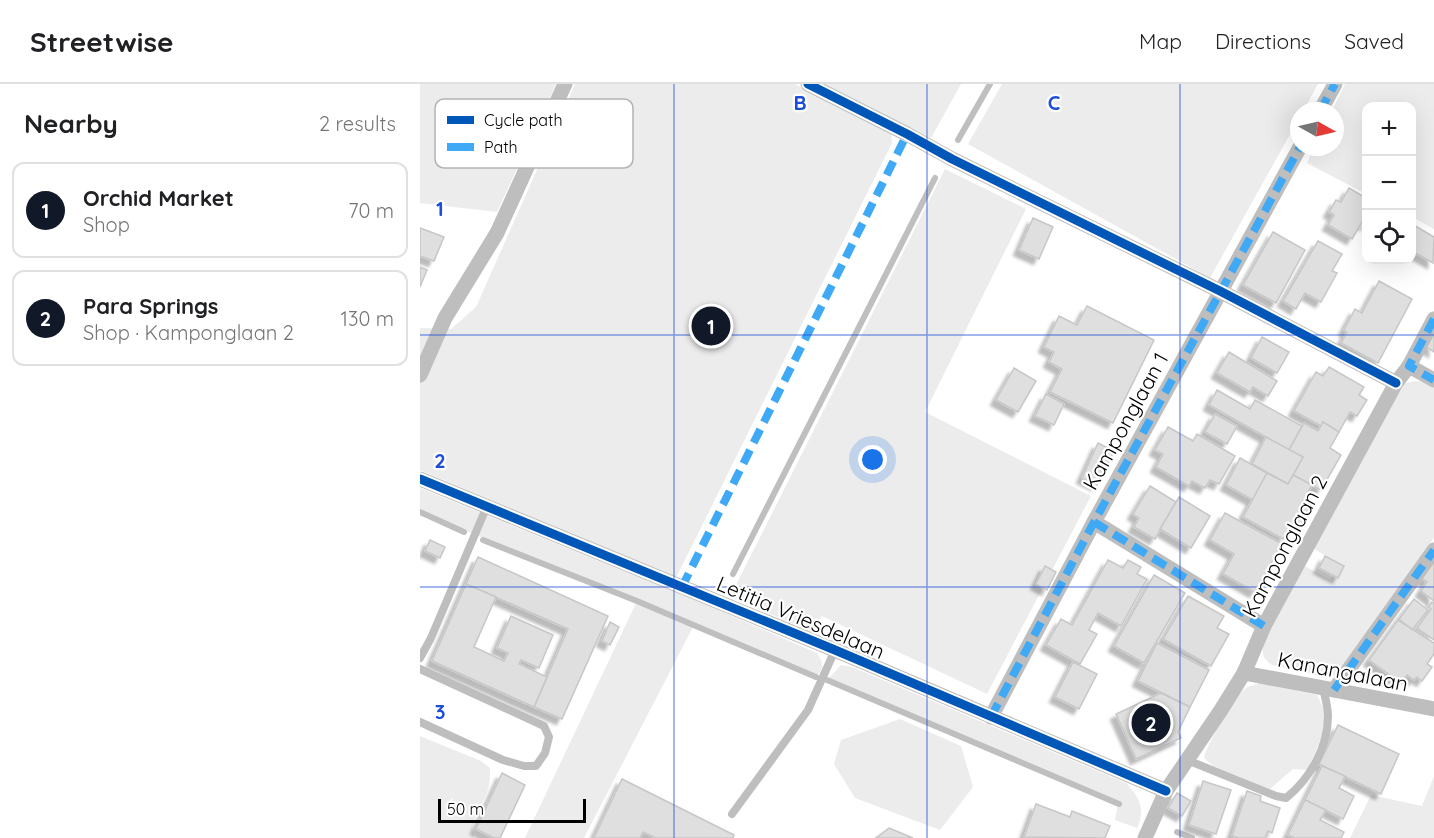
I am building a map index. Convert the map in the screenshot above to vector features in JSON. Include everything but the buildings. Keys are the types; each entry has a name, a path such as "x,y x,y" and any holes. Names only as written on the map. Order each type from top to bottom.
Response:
{"street":[{"path":"558,99 565,84"},
{"path":"808,84 952,159 1220,291 1396,383"},
{"path":"1325,102 1335,84"},
{"name":"Kamponglaan 1","path":"991,717 1094,522 1295,156"},
{"path":"420,375 445,318 497,233 527,168"},
{"name":"Kamponglaan 2","path":"1145,838 1166,791 1244,673 1264,626 1396,383 1409,366 1434,319"},
{"path":"1409,366 1434,380"},
{"name":"Letitia Vriesdelaan","path":"420,479 835,650 1166,791"},
{"path":"1094,522 1264,626"},
{"path":"1328,689 1434,550"},
{"name":"Kanangalaan","path":"1244,673 1434,709"}],"lane":[{"path":"420,658 431,638 487,506"},
{"path":"732,814 808,710 835,650"},
{"path":"420,669 544,726 549,737 544,753 536,766 524,766 420,722"},
{"path":"1187,760 1286,798 1298,789 1309,775 1320,751 1327,730 1328,689"}],"shaded area":[{"path":"420,84 556,84 549,99 435,99 435,168 517,168 497,212 420,203"},
{"path":"575,84 795,84 891,132 892,143 676,578 420,470 420,328 451,329 476,307 538,168 633,168 633,99 568,99"},
{"path":"822,84 961,84 931,138"},
{"path":"1002,84 1318,84 1308,102 1290,102 1290,134 1210,278 968,144"},
{"path":"1345,84 1434,84 1434,229 1416,219 1416,102 1362,102 1362,192 1307,163 1310,156 1344,156 1344,102 1336,102"},
{"path":"945,169 1026,209 925,412 1091,496 987,694 822,616 813,632 730,597"},
{"path":"1415,381 1434,387 1434,538 1336,675 1320,676 1272,665 1265,659 1263,652 1264,642 1273,620 1305,566 1330,580 1340,564 1312,548 1405,383"},
{"path":"420,488 704,604 817,653 822,663 821,671 816,677 694,625 584,838 525,838 637,601 420,512"},
{"path":"841,665 852,667 1126,783 1140,804 1141,815 1137,828 1115,820 1118,804 827,680"},
{"path":"1259,683 1317,695 1325,712 1324,731 1308,770 1293,769 1270,789 1213,766 1204,758 1228,710 1246,688"},
{"path":"900,719 961,746 973,787 940,830 855,798 834,764 841,740"},
{"path":"420,736 481,761 490,768 488,789 474,820 474,838 420,838"},
{"path":"1434,776 1434,838 1350,838 1371,795 1422,806"}],"waterway":[{"path":"958,140 990,84"},
{"path":"733,574 935,178"},
{"path":"420,512 464,532"},
{"path":"483,540 637,601 816,677"},
{"path":"827,680 1119,804"},
{"path":"1177,832 1192,838"}],"marked path":[{"path":"1325,102 1335,84"},
{"path":"682,587 907,134"},
{"path":"991,717 1094,522 1295,156"},
{"path":"1434,319 1409,366 1434,380"},
{"path":"1094,522 1264,626"},
{"path":"1334,690 1434,550"}],"cycle path":[{"path":"808,84 952,159 1220,291 1396,383"},
{"path":"420,479 835,650 1166,791"}],"place":[{"name":"Orchid Market","path":"711,326"},
{"name":"Para Springs","path":"1151,723"}]}
